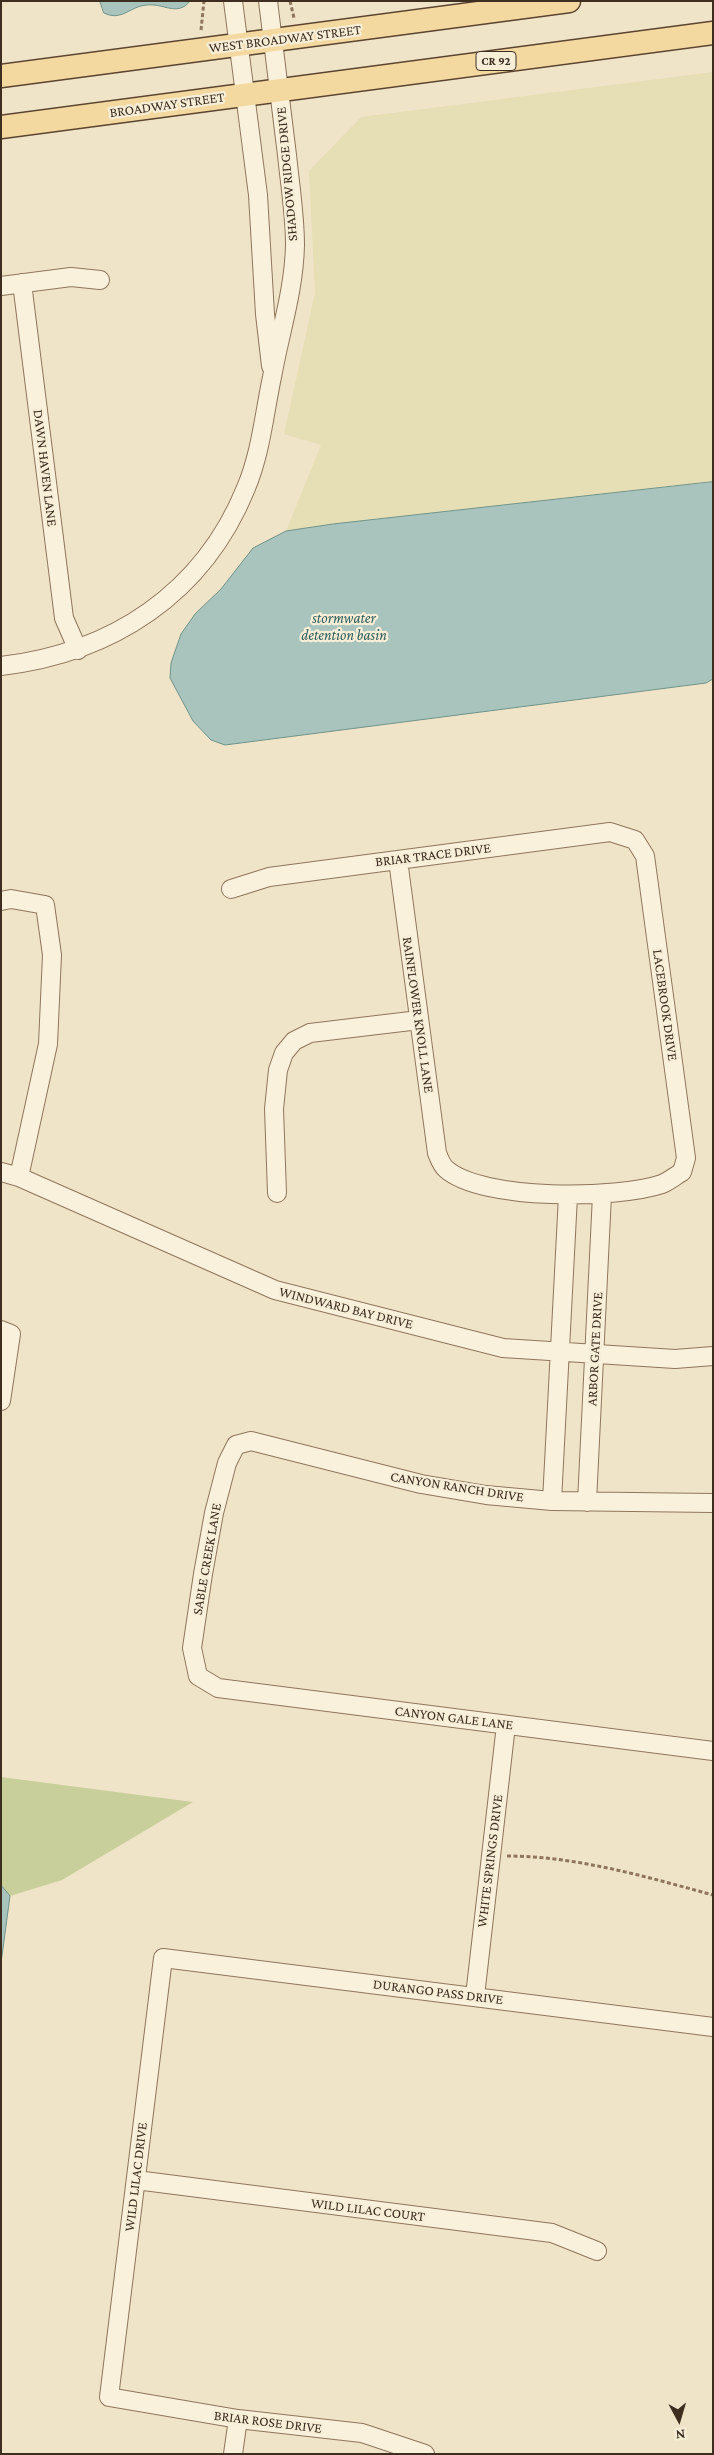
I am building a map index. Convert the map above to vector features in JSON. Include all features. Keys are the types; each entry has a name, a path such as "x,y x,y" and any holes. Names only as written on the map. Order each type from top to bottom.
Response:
{"main road":[{"name":"WEST BROADWAY STREET","path":"1,76 569,1"},
{"name":"CR 92","path":"279,90 713,33"},
{"name":"BROADWAY STREET","path":"1,127 279,90"}],"street":[{"name":"SHADOW RIDGE DRIVE","path":"233,1 258,195 265,314 272,377"},
{"name":"SHADOW RIDGE DRIVE","path":"1,666 44,660 78,650 118,633 152,610 188,579 215,544 238,506 254,468 291,291 294,244 268,1"},
{"path":"1,286 71,277 100,280"},
{"name":"DAWN HAVEN LANE","path":"22,283 64,618 78,650"},
{"name":"BRIAR TRACE DRIVE","path":"231,888 269,877 610,832 635,840"},
{"name":"LACEBROOK DRIVE","path":"602,1195 662,1184 682,1172 686,1158 647,866 645,856 635,840"},
{"name":"RAINFLOWER KNOLL LANE","path":"398,860 437,1153 445,1169 470,1182 517,1192 568,1196"},
{"path":"1,901 11,900 45,905 52,955 48,1044 19,1177"},
{"path":"277,1192 274,1109 278,1070 284,1053 294,1041 310,1033 419,1020"},
{"name":"WINDWARD BAY DRIVE","path":"1,1172 19,1177 275,1290 503,1348 675,1359 713,1356"},
{"path":"552,1502 568,1196 602,1195"},
{"name":"ARBOR GATE DRIVE","path":"587,1502 602,1195"},
{"path":"1,1401 6,1332"},
{"name":"CANYON RANCH DRIVE","path":"236,1446 251,1441 421,1484 486,1495 552,1502 713,1504"},
{"name":"SABLE CREEK LANE","path":"198,1676 192,1648 203,1574 218,1496 227,1463 236,1446"},
{"name":"CANYON GALE LANE","path":"198,1676 218,1688 713,1752"},
{"name":"WHITE SPRINGS DRIVE","path":"475,1996 506,1725"},
{"name":"DURANGO PASS DRIVE","path":"164,1958 713,2027"},
{"name":"WILD LILAC DRIVE","path":"109,2397 164,1958"},
{"name":"WILD LILAC COURT","path":"136,2180 552,2233 597,2251"},
{"name":"BRIAR ROSE DRIVE","path":"109,2397 238,2419 362,2433 425,2454"},
{"path":"234,2454 238,2419"}],"path":[{"path":"201,30 204,1"},
{"path":"290,1 294,18"},
{"path":"511,1856 561,1861 610,1869 713,1895"}],"shaded area":[{"path":"713,72 713,482 333,524 286,531 321,445 284,434 315,293 309,171 361,117"}],"green space":[{"path":"1,1777 193,1802 62,1880 10,1896 1,1885"}],"water":[{"path":"100,1 190,1 180,8 147,5 116,16 104,13"},
{"name":"stormwater detention basin","path":"713,482 713,679 706,683 225,745 211,740 193,721 170,678 171,663 181,634 195,614 221,589 253,548 286,531 333,524"},
{"path":"1,1885 10,1896 1,1963"}]}
